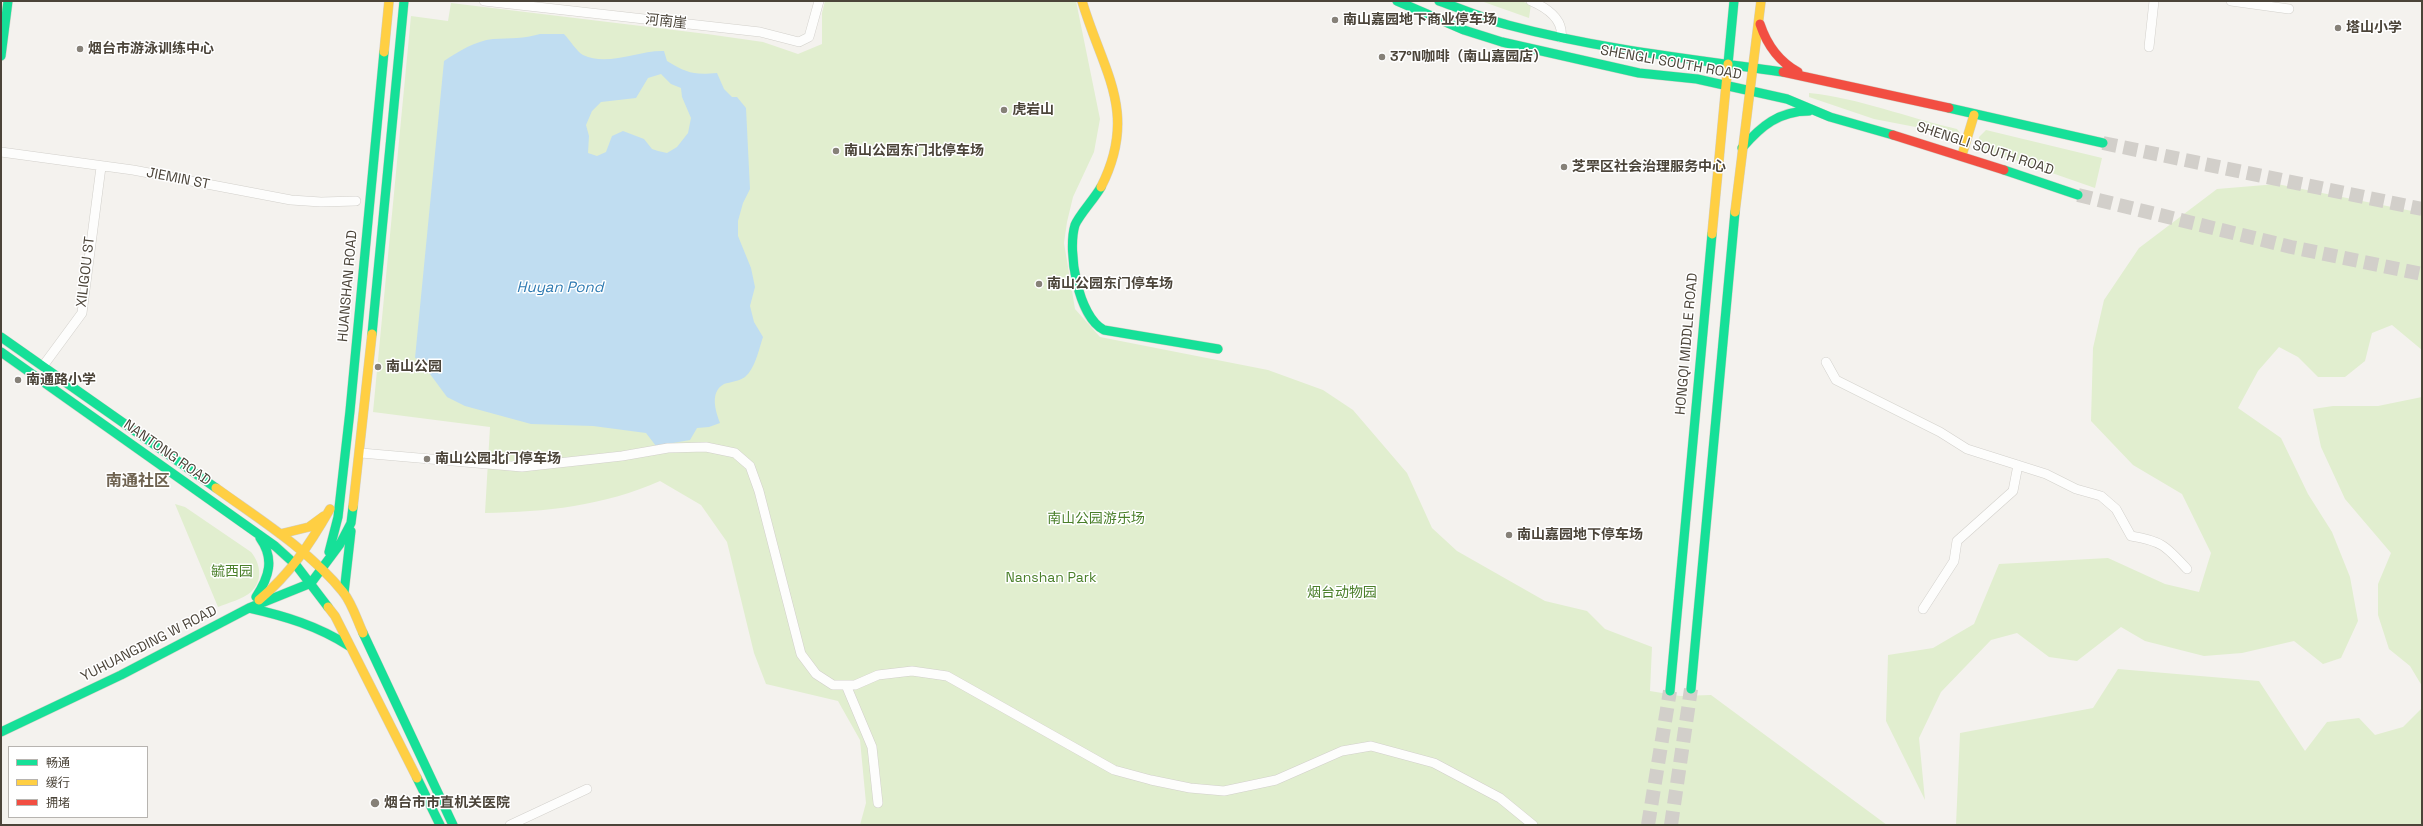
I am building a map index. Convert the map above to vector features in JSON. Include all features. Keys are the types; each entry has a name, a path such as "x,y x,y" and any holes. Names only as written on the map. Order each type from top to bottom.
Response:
{"main road":[{"path":"1,56 8,1"},
{"name":"HUANSHAN ROAD","path":"322,570 334,537 350,411 389,1"},
{"name":"HUANSHAN ROAD","path":"344,593 361,453 404,1"},
{"path":"1082,1 1095,42 1117,98 1120,123 1115,152 1100,189 1076,222 1073,232 1076,271 1086,312 1093,324 1104,330 1218,349"},
{"name":"SHENGLI SOUTH ROAD","path":"1397,1 1464,30 1502,42 1593,64 1639,73 1697,79 1787,100 1815,111 1962,155 2078,195"},
{"name":"SHENGLI SOUTH ROAD","path":"1439,1 1506,25 1561,38 1633,52 1754,67 1809,77 2102,143"},
{"name":"HONGQI MIDDLE ROAD","path":"1670,691 1724,86 1734,1"},
{"path":"1691,688 1741,148 1748,90 1754,67 1761,1"},
{"path":"1759,22 1766,41 1785,65 1809,77"},
{"path":"1741,148 1755,132 1771,118 1792,111 1815,111"},
{"path":"1962,155 1974,115"},
{"name":"NANTONG ROAD","path":"1,337 280,534 322,570 344,593"},
{"name":"NANTONG ROAD","path":"1,352 256,532 296,565 335,616 440,825"},
{"path":"249,608 277,585 296,565 339,494"},
{"path":"280,534 303,530 319,521 330,509"},
{"path":"311,583 322,570 352,523"},
{"path":"249,608 266,582 269,571 268,548 256,532"},
{"name":"YUHUANGDING W ROAD","path":"1,732 121,675 249,608 311,583"},
{"path":"344,593 453,825"},
{"path":"249,608 280,614 309,625 336,637 351,648"}],"street":[{"name":"河南崖","path":"484,1 760,32 799,42 809,37 820,1"},
{"path":"1532,1 1552,14 1561,24 1561,38"},
{"path":"2149,47 2154,1"},
{"path":"2231,1 2289,8"},
{"name":"JIEMIN ST","path":"1,152 133,170 291,200 321,202 356,201"},
{"name":"XILIGOU ST","path":"42,366 82,313 101,166"},
{"path":"1826,362 1836,380 1940,432 1967,449 2046,474 2076,489 2101,496 2116,510 2131,536 2155,540 2169,549 2186,569"},
{"path":"361,453 522,467 622,456 668,448 706,447 735,453 750,466 759,491 801,654 816,674 833,685 855,685 878,674 912,670 947,676 1114,770 1190,788 1224,791 1276,780 1342,751 1372,746 1434,763 1500,798 1533,825"},
{"path":"1923,609 1954,561 1958,541 2013,491 2018,465"},
{"path":"846,685 872,747 878,803"},
{"path":"510,825 587,789"}],"green space":[{"name":"Nanshan Park","path":"825,1 1076,1 1100,119 1094,152 1073,197 1064,243 1075,309 1100,337 1268,370 1323,390 1353,410 1407,473 1432,528 1457,551 1545,601 1587,611 1605,629 1652,647 1650,691 1680,696 1711,695 1887,825 860,825 866,803 860,740 838,701 766,684 754,653 727,542 701,505 660,481 639,490 596,502 552,509 485,513 490,427 373,412 411,16 448,21 451,3 763,42 798,54 822,44 822,13"},
{"path":"1481,1 1520,1 1531,4 1529,18"},
{"path":"1809,93 1846,99 1865,104 1957,129 1960,133 1957,135 1874,119 1809,97"},
{"path":"1986,130 2102,158 2095,188 1986,150 1980,145 1979,137"},
{"path":"2277,184 2422,213 2422,350 2392,325 2372,333 2365,361 2345,377 2318,377 2298,357 2279,347 2258,371 2238,408 2281,438 2308,494 2332,532 2350,577 2358,621 2341,658 2323,664 2294,641 2242,653 2204,656 2145,641 2121,627 2077,661 2049,657 2017,633 1991,640 1941,692 1919,738 1925,800 1886,721 1888,655 1933,648 1974,624 1999,564 2108,558 2165,584 2199,592 2211,553 2182,494 2133,465 2091,421 2093,348 2104,300 2139,248 2217,189"},
{"path":"2422,397 2422,686 2410,666 2389,649 2378,615 2378,584 2391,553 2345,499 2321,447 2313,409 2333,406 2378,406"},
{"name":"毓西园","path":"175,504 185,507 251,552 259,567 259,578 255,588 251,592 240,599 218,607"},
{"path":"2118,669 2259,681 2305,751 2327,722 2359,718 2375,735 2403,727 2421,709 2422,698 2422,825 1956,825 1960,733 2093,708"}],"water":[{"name":"Huyan Pond","path":"540,34 564,34 583,55 593,58 613,59 654,51 664,51 667,61 685,71 702,74 717,73 724,89 732,97 737,97 746,108 750,189 743,203 738,221 738,236 751,268 755,287 750,306 754,322 763,337 756,358 745,377 740,380 724,384 716,392 715,402 720,423 709,427 697,428 690,440 656,446 646,433 593,426 531,424 465,406 447,397 430,374 425,361 415,358 444,61 461,50 486,40 528,37","holes":["661,74 671,84 681,88 682,97 691,118 688,133 677,147 667,153 658,151 652,149 644,139 623,131 612,136 606,152 597,156 588,153 589,136 586,125 592,111 601,102 636,98 648,78"]}],"tunnel":[{"path":"2103,143 2422,209"},
{"path":"2078,195 2291,247 2422,274"},
{"path":"1671,825 1691,689"},
{"path":"1648,825 1670,691"}],"traffic: fast":[{"path":"1,56 8,1"},
{"path":"372,334 404,1"},
{"path":"1397,1 1464,30 1502,42 1639,73 1697,79 1787,99 1830,117 1893,135"},
{"path":"1439,1 1499,23 1576,41 1645,53 1783,72"},
{"path":"1728,64 1734,1"},
{"path":"329,552 338,517 350,411 384,52"},
{"path":"1949,108 2103,143"},
{"path":"1742,148 1756,133 1771,121 1789,114 1809,111"},
{"path":"2004,170 2078,195"},
{"path":"1101,187 1077,221 1073,236 1072,251 1074,266 1081,298 1087,312 1095,323 1104,330 1218,349"},
{"path":"1691,689 1735,212"},
{"path":"1670,691 1712,234"},
{"path":"1,337 216,488"},
{"path":"1,352 275,546 296,565 328,607"},
{"path":"1,732 121,675 249,608 311,583 340,544 351,523 353,507"},
{"path":"344,593 351,531"},
{"path":"256,597 261,590 267,575 269,561 268,553 260,538"},
{"path":"249,608 301,622 349,646"},
{"path":"363,633 453,825"},
{"path":"417,778 440,825"}],"traffic: slow":[{"path":"384,52 389,1"},
{"path":"1082,1 1114,92 1117,114 1117,136 1112,160 1101,187"},
{"path":"1735,212 1761,1"},
{"path":"1712,234 1728,64"},
{"path":"1962,155 1974,115"},
{"path":"353,507 372,334"},
{"path":"216,488 266,523 315,562 343,592 349,601 363,633"},
{"path":"259,600 280,580 299,558 330,509"},
{"path":"280,534 309,527 324,516"},
{"path":"328,607 335,616 417,778"}],"traffic: jam":[{"path":"1760,24 1766,39 1774,52 1779,58 1798,72"},
{"path":"1783,72 1949,108"},
{"path":"1893,135 2004,170"}],"place":[{"name":"南山嘉园地下商业停车场","path":"1335,20"},
{"name":"塔山小学","path":"2338,28"},
{"name":"烟台市游泳训练中心","path":"80,49"},
{"name":"37°N咖啡（南山嘉园店）","path":"1382,57"},
{"name":"虎岩山","path":"1004,110"},
{"name":"南山公园东门北停车场","path":"836,151"},
{"name":"芝罘区社会治理服务中心","path":"1564,167"},
{"name":"南山公园东门停车场","path":"1039,284"},
{"name":"南山公园","path":"378,367"},
{"name":"南通路小学","path":"18,380"},
{"name":"南山公园北门停车场","path":"427,459"},
{"name":"南山嘉园地下停车场","path":"1509,535"},
{"name":"烟台市市直机关医院","path":"375,803"}],"district":[{"name":"南通社区","path":"138,482"}],"park label":[{"name":"南山公园游乐场","path":"1096,519"},
{"name":"烟台动物园","path":"1342,593"}]}
